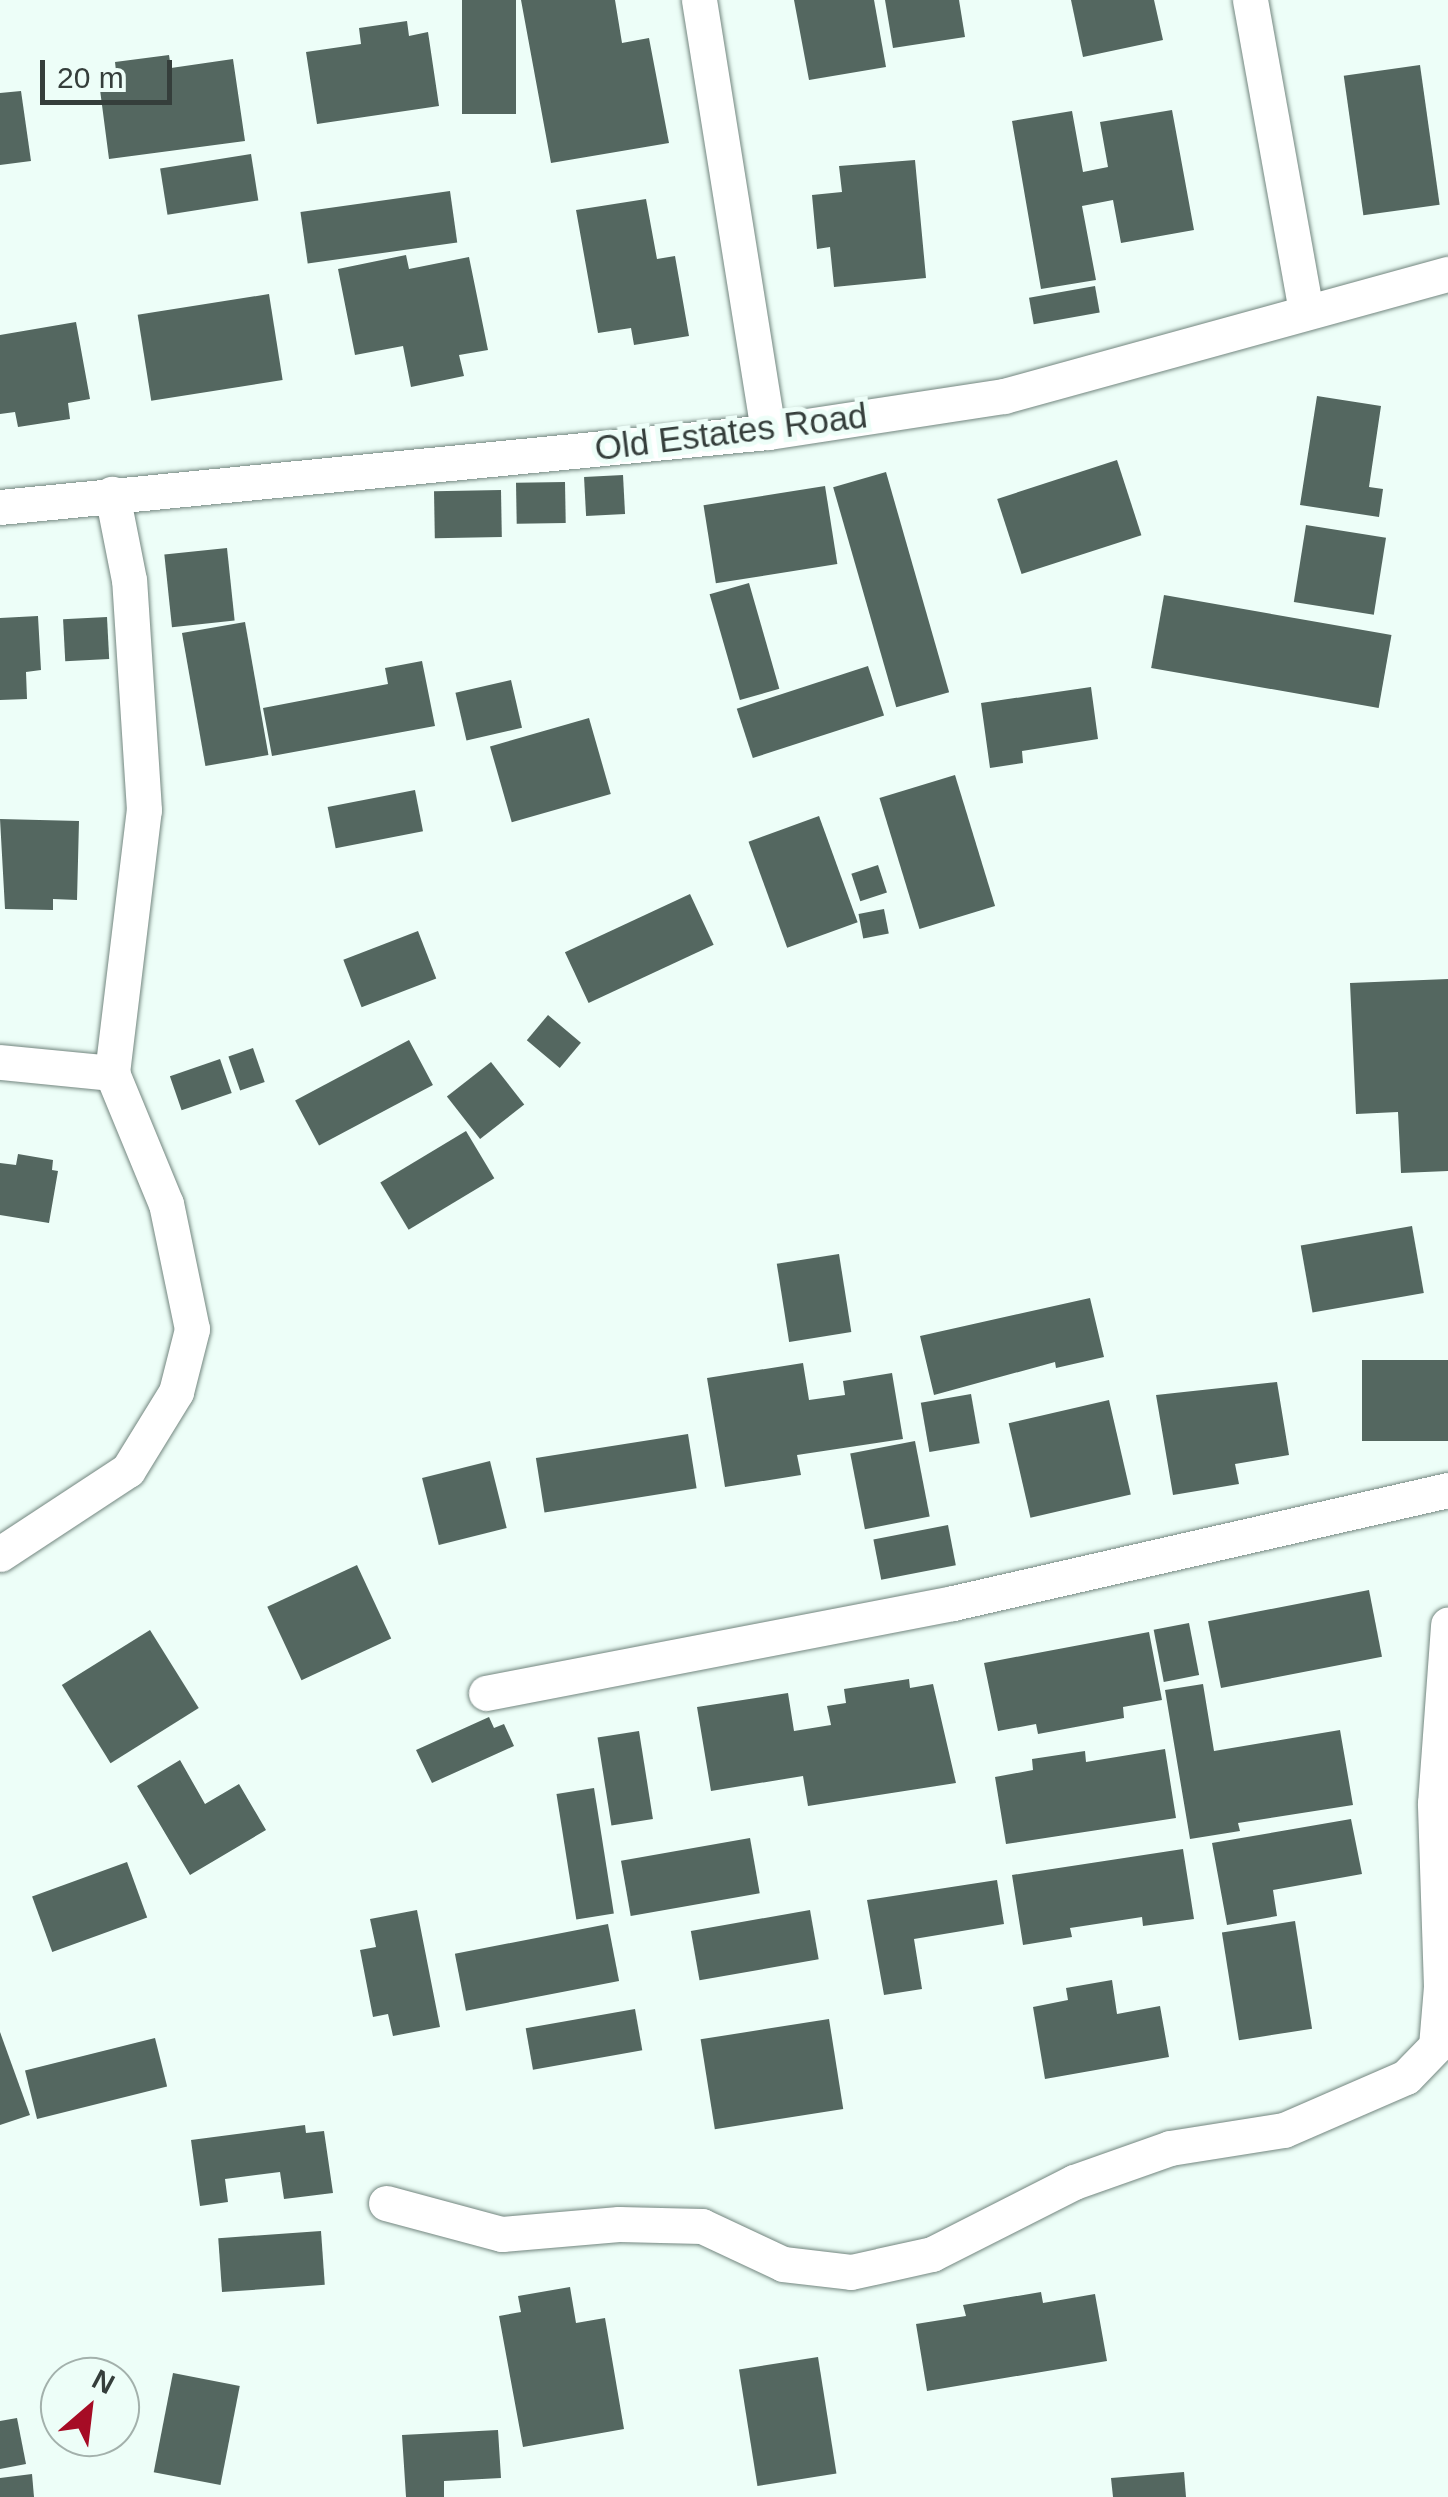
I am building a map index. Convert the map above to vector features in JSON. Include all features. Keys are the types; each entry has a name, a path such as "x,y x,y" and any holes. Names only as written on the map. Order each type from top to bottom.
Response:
{"street":[{"path":"700,0 768,432"},
{"path":"1250,0 1306,311"},
{"name":"Old Estates Road","path":"0,507 768,432 1004,396 1448,274"},
{"path":"0,1554 128,1470 176,1392 192,1329 166,1204 112,1073 144,810 130,580 112,494"},
{"path":"0,1062 112,1073"},
{"path":"486,1693 953,1604 1448,1490"},
{"path":"386,2202 502,2234 619,2224 702,2226 783,2264 851,2272 932,2254 1074,2182 1170,2148 1284,2130 1406,2077 1436,2046 1440,2006 1435,1803 1448,1624"}],"building":[{"path":"462,0 516,0 516,114 462,114"},
{"path":"521,0 615,0 622,43 649,38 669,143 551,163"},
{"path":"794,0 874,0 886,67 809,80"},
{"path":"885,0 959,0 965,37 893,48"},
{"path":"1071,0 1154,0 1163,40 1083,57"},
{"path":"407,21 409,36 428,32 439,106 317,124 306,52 361,44 359,28"},
{"path":"169,55 171,68 233,59 245,141 109,159 99,82 117,80 115,62"},
{"path":"1420,65 1440,205 1363,215 1344,76"},
{"path":"21,91 31,161 0,165 0,93"},
{"path":"1172,110 1194,230 1121,243 1113,200 1082,206 1096,280 1041,289 1012,121 1072,111 1083,172 1108,167 1100,122"},
{"path":"251,154 258,200 167,215 160,168"},
{"path":"915,160 926,278 834,287 830,247 817,249 812,195 842,192 839,166"},
{"path":"450,191 457,242 308,264 300,212"},
{"path":"646,199 657,259 675,256 689,336 634,345 631,328 598,333 576,210"},
{"path":"406,255 409,269 469,257 488,350 459,355 464,376 411,387 403,346 355,355 338,269"},
{"path":"1095,286 1100,313 1034,324 1029,298"},
{"path":"269,294 283,380 151,401 138,315"},
{"path":"76,322 90,399 68,403 70,419 18,427 15,412 0,414 0,335"},
{"path":"1317,396 1381,406 1369,487 1383,489 1379,517 1300,505"},
{"path":"1117,460 1141,535 1022,574 997,499"},
{"path":"886,472 949,692 896,707 833,487"},
{"path":"623,475 625,514 586,516 584,477"},
{"path":"565,482 566,523 517,524 516,483"},
{"path":"825,486 837,564 716,583 704,505"},
{"path":"501,490 502,537 435,538 434,491"},
{"path":"1306,525 1386,538 1374,615 1294,602"},
{"path":"227,548 235,621 172,627 164,555"},
{"path":"749,583 779,689 740,700 710,594"},
{"path":"1164,595 1391,635 1379,708 1151,668"},
{"path":"38,616 41,670 26,672 27,699 0,700 0,618"},
{"path":"107,617 109,659 65,661 63,619"},
{"path":"245,622 268,755 205,766 182,633"},
{"path":"422,661 435,726 272,756 263,708 388,684 385,668"},
{"path":"868,666 884,715 753,758 737,709"},
{"path":"511,680 522,728 466,741 455,693"},
{"path":"1091,687 1098,739 1022,751 1023,763 990,768 981,703"},
{"path":"589,718 611,794 512,822 490,746"},
{"path":"955,775 995,906 920,929 879,798"},
{"path":"415,790 423,831 336,848 328,807"},
{"path":"819,816 858,922 787,948 749,842"},
{"path":"0,819 79,821 77,900 53,899 53,910 5,909"},
{"path":"878,865 887,893 860,901 851,874"},
{"path":"690,894 714,945 589,1003 565,952"},
{"path":"884,909 889,934 863,939 858,914"},
{"path":"418,931 436,979 362,1007 343,960"},
{"path":"1448,979 1448,1171 1401,1173 1398,1112 1356,1114 1350,983"},
{"path":"548,1015 581,1043 560,1068 527,1040"},
{"path":"409,1040 433,1085 319,1146 295,1101"},
{"path":"253,1048 265,1082 240,1091 228,1056"},
{"path":"220,1059 232,1093 182,1110 170,1076"},
{"path":"491,1062 524,1105 480,1139 447,1096"},
{"path":"466,1131 494,1178 409,1230 380,1183"},
{"path":"18,1154 53,1160 52,1170 58,1171 49,1223 0,1215 0,1163 16,1165"},
{"path":"1412,1226 1424,1293 1313,1313 1301,1246"},
{"path":"839,1254 851,1332 789,1342 777,1264"},
{"path":"1090,1298 1104,1357 1056,1368 1055,1362 934,1395 920,1336"},
{"path":"1362,1360 1448,1360 1448,1441 1362,1441"},
{"path":"803,1363 809,1400 845,1395 843,1381 892,1373 903,1439 797,1455 801,1475 725,1487 707,1378"},
{"path":"1277,1382 1289,1455 1235,1464 1239,1484 1173,1495 1156,1395"},
{"path":"971,1394 980,1443 929,1452 921,1403"},
{"path":"1109,1400 1131,1495 1030,1518 1009,1423"},
{"path":"688,1434 697,1488 544,1512 536,1458"},
{"path":"915,1441 930,1517 865,1529 850,1454"},
{"path":"490,1461 507,1528 439,1545 422,1478"},
{"path":"948,1525 956,1565 881,1580 873,1540"},
{"path":"357,1565 391,1638 302,1680 267,1607"},
{"path":"1369,1590 1382,1657 1221,1688 1208,1621"},
{"path":"1189,1623 1199,1675 1164,1682 1154,1630"},
{"path":"150,1630 199,1708 111,1763 62,1685"},
{"path":"1149,1632 1162,1700 1123,1707 1124,1718 1038,1734 1036,1724 998,1731 984,1663"},
{"path":"909,1679 910,1688 933,1684 956,1783 808,1806 803,1776 711,1791 697,1707 788,1693 794,1731 831,1725 827,1706 846,1703 844,1689"},
{"path":"1203,1684 1214,1751 1340,1730 1353,1805 1238,1823 1240,1831 1190,1839 1165,1690"},
{"path":"489,1717 494,1728 504,1724 514,1746 432,1783 416,1750"},
{"path":"639,1731 653,1819 611,1825 598,1738"},
{"path":"1165,1749 1176,1818 1006,1844 995,1777 1033,1770 1032,1759 1085,1751 1086,1762"},
{"path":"180,1760 205,1804 239,1784 266,1830 190,1875 137,1786"},
{"path":"594,1788 614,1913 576,1919 556,1794"},
{"path":"1351,1819 1362,1874 1273,1890 1277,1916 1227,1925 1212,1843"},
{"path":"750,1838 760,1893 631,1916 621,1861"},
{"path":"1183,1849 1194,1919 1143,1926 1142,1917 1070,1928 1072,1937 1023,1945 1012,1875"},
{"path":"127,1862 147,1917 52,1952 32,1897"},
{"path":"997,1880 1004,1924 914,1939 922,1989 884,1995 867,1900"},
{"path":"417,1910 440,2027 393,2036 388,2014 373,2017 360,1950 376,1947 370,1919"},
{"path":"810,1910 819,1959 700,1980 691,1931"},
{"path":"1295,1921 1312,2029 1239,2040 1222,1933"},
{"path":"608,1924 619,1981 466,2011 455,1954"},
{"path":"1112,1980 1117,2014 1160,2006 1169,2057 1045,2079 1033,2007 1068,2000 1066,1988"},
{"path":"635,2009 642,2050 533,2070 526,2028"},
{"path":"829,2019 843,2109 715,2129 701,2039"},
{"path":"0,2032 30,2115 0,2125"},
{"path":"155,2038 167,2087 37,2119 25,2070"},
{"path":"305,2125 306,2133 324,2131 333,2193 284,2199 280,2172 225,2179 228,2202 200,2206 191,2140"},
{"path":"321,2231 325,2285 222,2292 218,2238"},
{"path":"570,2287 576,2323 605,2318 624,2429 523,2447 499,2316 521,2312 518,2296"},
{"path":"1041,2292 1043,2303 1095,2294 1107,2361 927,2391 916,2324 966,2316 963,2305"},
{"path":"818,2357 836,2474 757,2486 739,2370"},
{"path":"173,2373 240,2386 220,2485 154,2472"},
{"path":"17,2418 26,2464 0,2469 0,2421"},
{"path":"498,2430 501,2478 444,2481 444,2497 406,2497 402,2435"},
{"path":"1184,2472 1186,2497 1113,2497 1111,2478"},
{"path":"32,2474 34,2497 0,2497 0,2478"}]}
